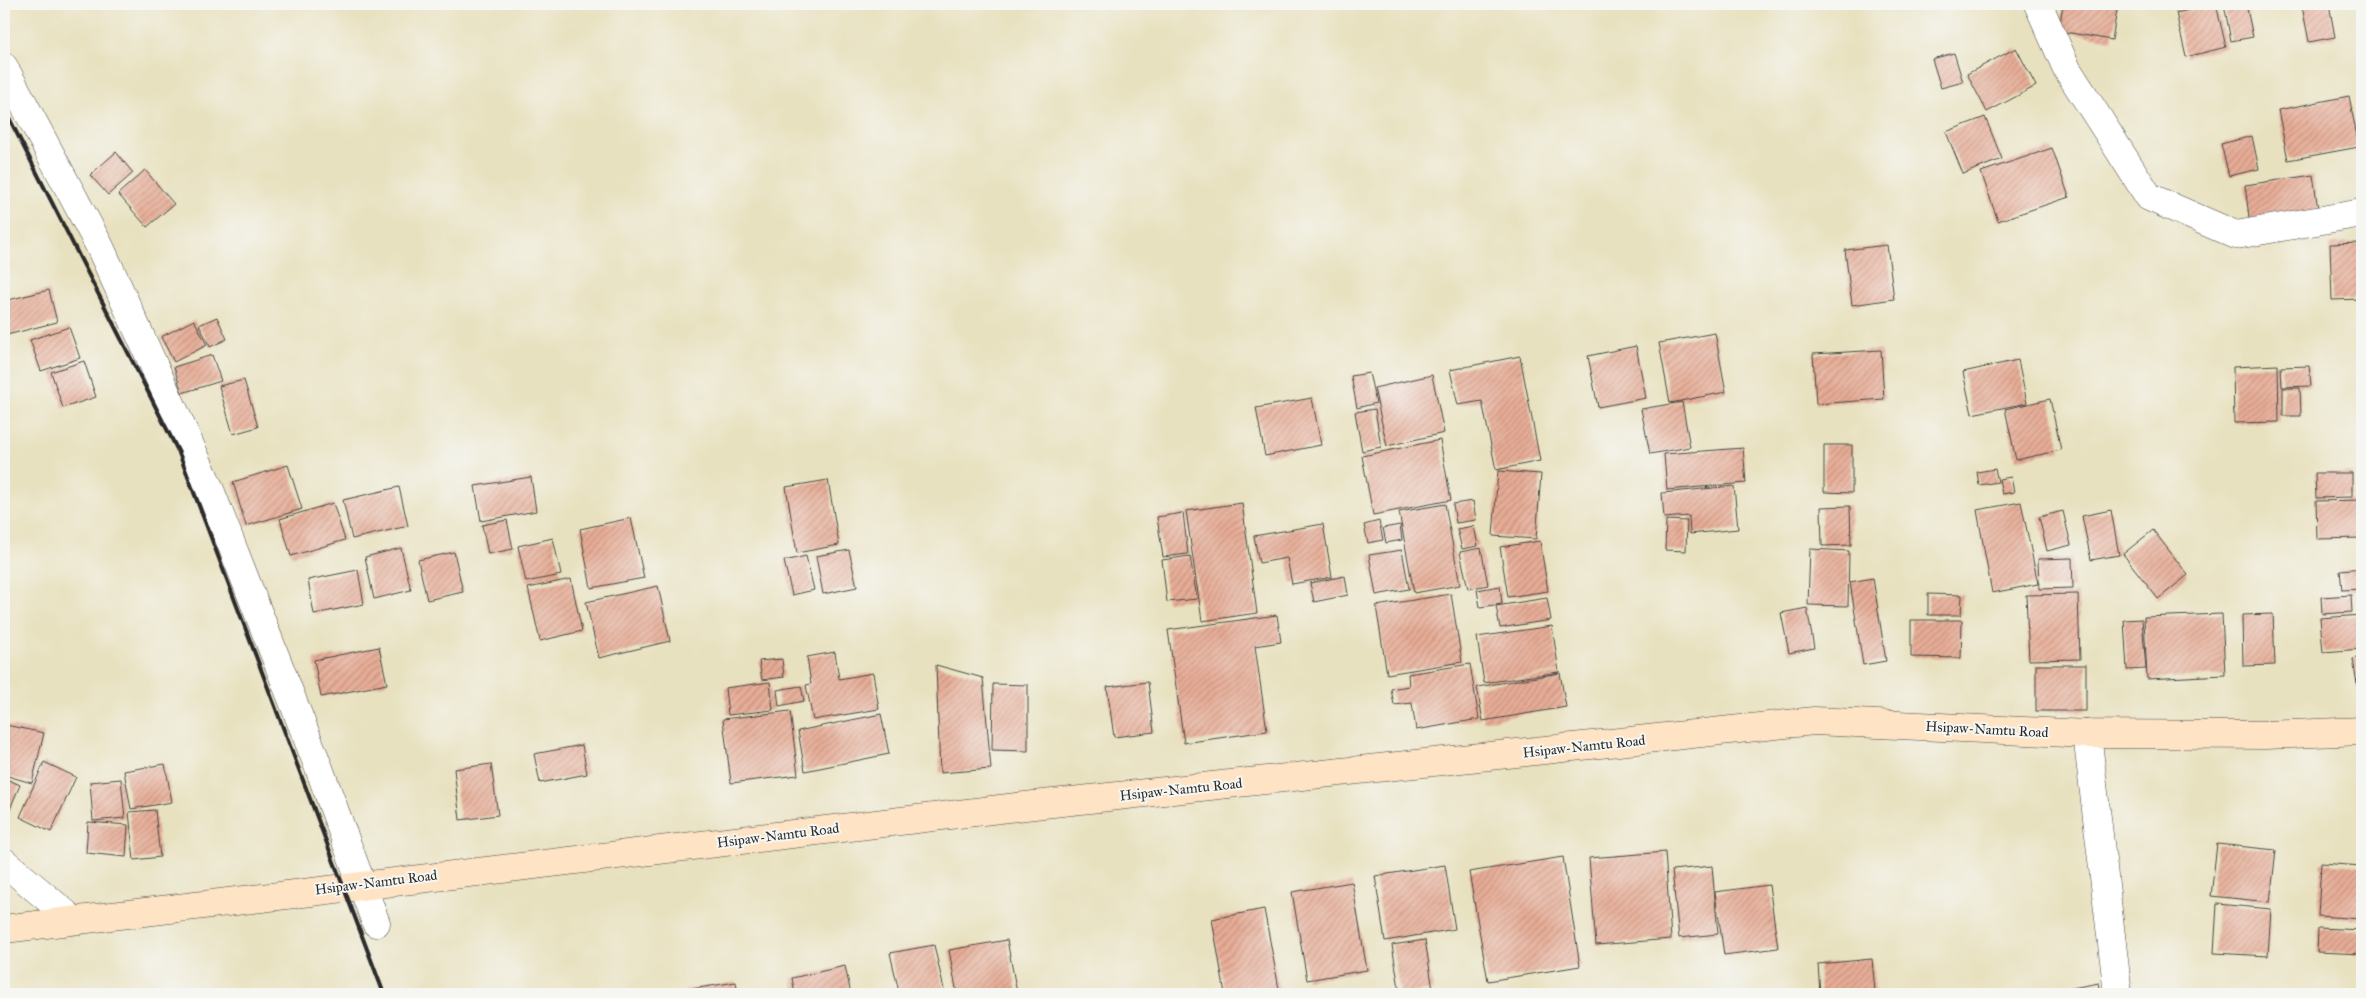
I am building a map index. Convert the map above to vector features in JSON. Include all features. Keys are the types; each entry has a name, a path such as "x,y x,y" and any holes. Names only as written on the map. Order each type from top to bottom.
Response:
{"main road":[{"name":"Hsipaw-Namtu Road","path":"4,929 1035,804 1814,721 2087,734 2266,735 2362,731"}],"street":[{"path":"2038,4 2067,69 2149,198 2236,235 2362,213"},
{"path":"4,67 100,247 209,487 363,884 376,923"},
{"path":"2087,734 2118,994"},
{"path":"4,862 72,920"}],"building":[{"path":"2063,4 2118,4 2112,40 2059,31"},
{"path":"2174,4 2204,4 2175,11"},
{"path":"2216,4 2226,47 2186,57 2176,13"},
{"path":"2224,4 2246,4 2253,37 2231,41"},
{"path":"2329,4 2335,37 2309,42 2302,6"},
{"path":"2016,48 2036,86 1987,112 1967,74"},
{"path":"1954,53 1963,82 1941,88 1932,59"},
{"path":"2349,96 2359,147 2288,160 2278,110"},
{"path":"1985,117 2002,159 1963,174 1946,132"},
{"path":"2252,136 2259,169 2229,176 2221,144"},
{"path":"2052,148 2069,197 1998,221 1981,172"},
{"path":"116,152 133,173 108,195 90,175"},
{"path":"145,170 174,204 147,227 118,194"},
{"path":"2313,175 2319,216 2250,225 2245,185"},
{"path":"2362,243 2362,299 2332,300 2330,244"},
{"path":"1887,245 1894,299 1852,305 1845,250"},
{"path":"49,290 57,322 7,335 4,323 4,301"},
{"path":"217,317 227,339 210,347 199,325"},
{"path":"194,320 207,345 174,362 161,337"},
{"path":"69,327 80,358 41,371 30,340"},
{"path":"1715,333 1726,392 1670,403 1659,343"},
{"path":"1636,346 1646,398 1598,407 1588,356"},
{"path":"1881,350 1884,399 1816,404 1813,354"},
{"path":"212,355 221,381 182,393 174,367"},
{"path":"1520,356 1540,461 1496,470 1482,401 1458,405 1450,370"},
{"path":"2018,360 2027,403 1972,414 1963,372"},
{"path":"84,361 96,397 63,408 51,372"},
{"path":"2278,365 2279,422 2234,423 2233,367"},
{"path":"2309,366 2311,386 2282,387 2281,367"},
{"path":"1369,373 1376,403 1357,408 1351,376"},
{"path":"1432,375 1444,433 1387,446 1374,388"},
{"path":"244,380 258,427 233,434 219,386"},
{"path":"2283,388 2300,388 2301,416 2283,416"},
{"path":"1312,398 1321,445 1265,456 1256,408"},
{"path":"2050,399 2061,450 2016,460 2005,409"},
{"path":"1682,402 1690,447 1650,454 1641,409"},
{"path":"1375,409 1381,447 1362,451 1355,412"},
{"path":"1440,440 1451,500 1373,515 1362,456"},
{"path":"1824,445 1852,445 1852,493 1824,492"},
{"path":"1743,448 1746,483 1667,490 1664,454"},
{"path":"288,465 302,509 246,526 233,482"},
{"path":"1995,469 1998,482 1979,485 1977,472"},
{"path":"1498,471 1541,474 1536,539 1493,536"},
{"path":"2315,473 2352,473 2352,497 2316,498"},
{"path":"531,477 536,511 481,521 475,486"},
{"path":"2011,477 2014,492 2002,494 1999,479"},
{"path":"828,480 839,545 797,553 786,487"},
{"path":"1734,486 1738,529 1690,534 1689,516 1664,518 1662,493"},
{"path":"399,487 408,526 352,539 343,500"},
{"path":"2362,500 2362,538 2317,539 2316,501"},
{"path":"1473,501 1476,520 1456,523 1453,504"},
{"path":"2021,502 2038,584 1992,593 1977,510"},
{"path":"333,503 345,540 291,556 280,519"},
{"path":"1242,503 1257,613 1202,621 1186,511"},
{"path":"1445,504 1460,585 1414,593 1399,512"},
{"path":"1850,506 1851,545 1822,546 1821,507"},
{"path":"2111,510 2119,555 2091,560 2082,516"},
{"path":"2063,511 2071,545 2047,551 2039,517"},
{"path":"1183,513 1188,554 1163,557 1157,517"},
{"path":"631,518 644,578 591,588 580,529"},
{"path":"507,520 513,549 488,554 482,525"},
{"path":"1666,520 1687,521 1686,551 1665,550"},
{"path":"1379,521 1383,540 1368,543 1364,525"},
{"path":"1323,524 1332,577 1292,584 1287,558 1259,563 1254,536"},
{"path":"1400,525 1402,540 1386,543 1383,528"},
{"path":"1474,526 1478,546 1462,549 1457,529"},
{"path":"2153,530 2188,575 2158,599 2123,554"},
{"path":"553,538 561,575 526,582 518,546"},
{"path":"1540,541 1548,591 1508,597 1500,547"},
{"path":"401,548 411,590 374,599 365,557"},
{"path":"1481,548 1488,585 1468,589 1460,552"},
{"path":"1810,549 1849,551 1848,606 1808,605"},
{"path":"849,550 857,587 823,594 816,556"},
{"path":"1402,550 1409,589 1376,595 1369,555"},
{"path":"454,552 463,592 427,600 418,560"},
{"path":"806,556 814,590 792,595 784,561"},
{"path":"1190,556 1197,599 1167,602 1162,560"},
{"path":"2072,558 2073,588 2039,589 2038,559"},
{"path":"2362,568 2362,589 2342,590 2340,570"},
{"path":"358,570 364,604 314,614 308,580"},
{"path":"1345,576 1348,595 1314,602 1310,583"},
{"path":"1873,578 1886,661 1863,665 1850,582"},
{"path":"571,579 582,631 540,641 528,588"},
{"path":"658,586 670,641 599,658 586,602"},
{"path":"1500,586 1502,604 1480,607 1477,590"},
{"path":"1451,594 1462,662 1387,674 1376,606"},
{"path":"1928,594 1962,595 1961,615 1928,615"},
{"path":"2078,594 2080,659 2029,660 2026,595"},
{"path":"2351,595 2352,612 2322,614 2321,597"},
{"path":"1547,598 1551,620 1500,628 1496,606"},
{"path":"1807,608 1814,648 1789,653 1781,613"},
{"path":"2222,614 2225,675 2147,679 2144,617"},
{"path":"2273,614 2275,665 2243,666 2242,615"},
{"path":"1277,615 1281,642 1255,646 1267,731 1184,743 1168,630"},
{"path":"2362,615 2362,649 2323,652 2320,618"},
{"path":"2142,619 2146,669 2127,670 2124,620"},
{"path":"1911,620 1962,620 1961,658 1911,657"},
{"path":"1552,626 1559,672 1484,683 1477,637"},
{"path":"379,647 387,684 321,697 314,660"},
{"path":"835,652 839,679 873,673 879,709 813,720 806,685 811,684 807,657"},
{"path":"2362,657 2362,709 2361,709 2353,659"},
{"path":"782,659 784,677 762,680 759,661"},
{"path":"1470,664 1479,719 1416,730 1412,703 1394,705 1391,689 1409,686 1408,674"},
{"path":"936,665 983,678 991,769 940,773"},
{"path":"2036,665 2086,665 2086,711 2036,711"},
{"path":"1560,673 1566,707 1483,721 1477,687"},
{"path":"770,682 773,710 728,715 725,688"},
{"path":"1148,682 1154,732 1114,737 1107,687"},
{"path":"993,684 1028,685 1028,751 992,750"},
{"path":"801,686 804,701 779,706 777,690"},
{"path":"790,711 798,775 731,783 723,719"},
{"path":"881,714 889,754 805,771 798,731"},
{"path":"6,725 44,733 32,783 4,775 4,736"},
{"path":"582,745 587,774 540,783 534,754"},
{"path":"44,762 76,777 51,832 20,817"},
{"path":"165,764 172,802 131,809 124,771"},
{"path":"491,764 498,815 460,820 454,769"},
{"path":"4,778 20,785 4,823"},
{"path":"121,779 125,818 93,821 90,782"},
{"path":"155,810 160,857 134,860 129,812"},
{"path":"88,822 128,825 126,857 86,853"},
{"path":"2217,844 2276,850 2270,902 2211,896"},
{"path":"1665,852 1671,939 1596,945 1589,858"},
{"path":"1563,857 1580,966 1488,981 1469,872"},
{"path":"2321,863 2362,866 2362,919 2318,916"},
{"path":"1445,865 1455,929 1385,941 1375,876"},
{"path":"1712,866 1718,934 1679,938 1672,870"},
{"path":"1352,882 1367,970 1307,980 1292,892"},
{"path":"1769,885 1778,948 1724,955 1715,892"},
{"path":"2217,904 2271,909 2268,956 2214,953"},
{"path":"1264,909 1280,994 1225,994 1212,919"},
{"path":"2318,928 2362,930 2362,954 2317,952"},
{"path":"1007,940 1017,993 957,994 949,950"},
{"path":"1425,940 1433,990 1400,994 1392,945"},
{"path":"934,945 945,994 907,994 906,991 899,992 890,953"},
{"path":"1872,959 1875,991 1820,994 1818,964"},
{"path":"845,966 851,994 795,994 792,978"},
{"path":"736,982 738,994 686,994 685,990"},
{"path":"2099,983 2101,994 2057,994 2056,991"}],"railway":[{"path":"4,108 179,453 384,994"}]}
